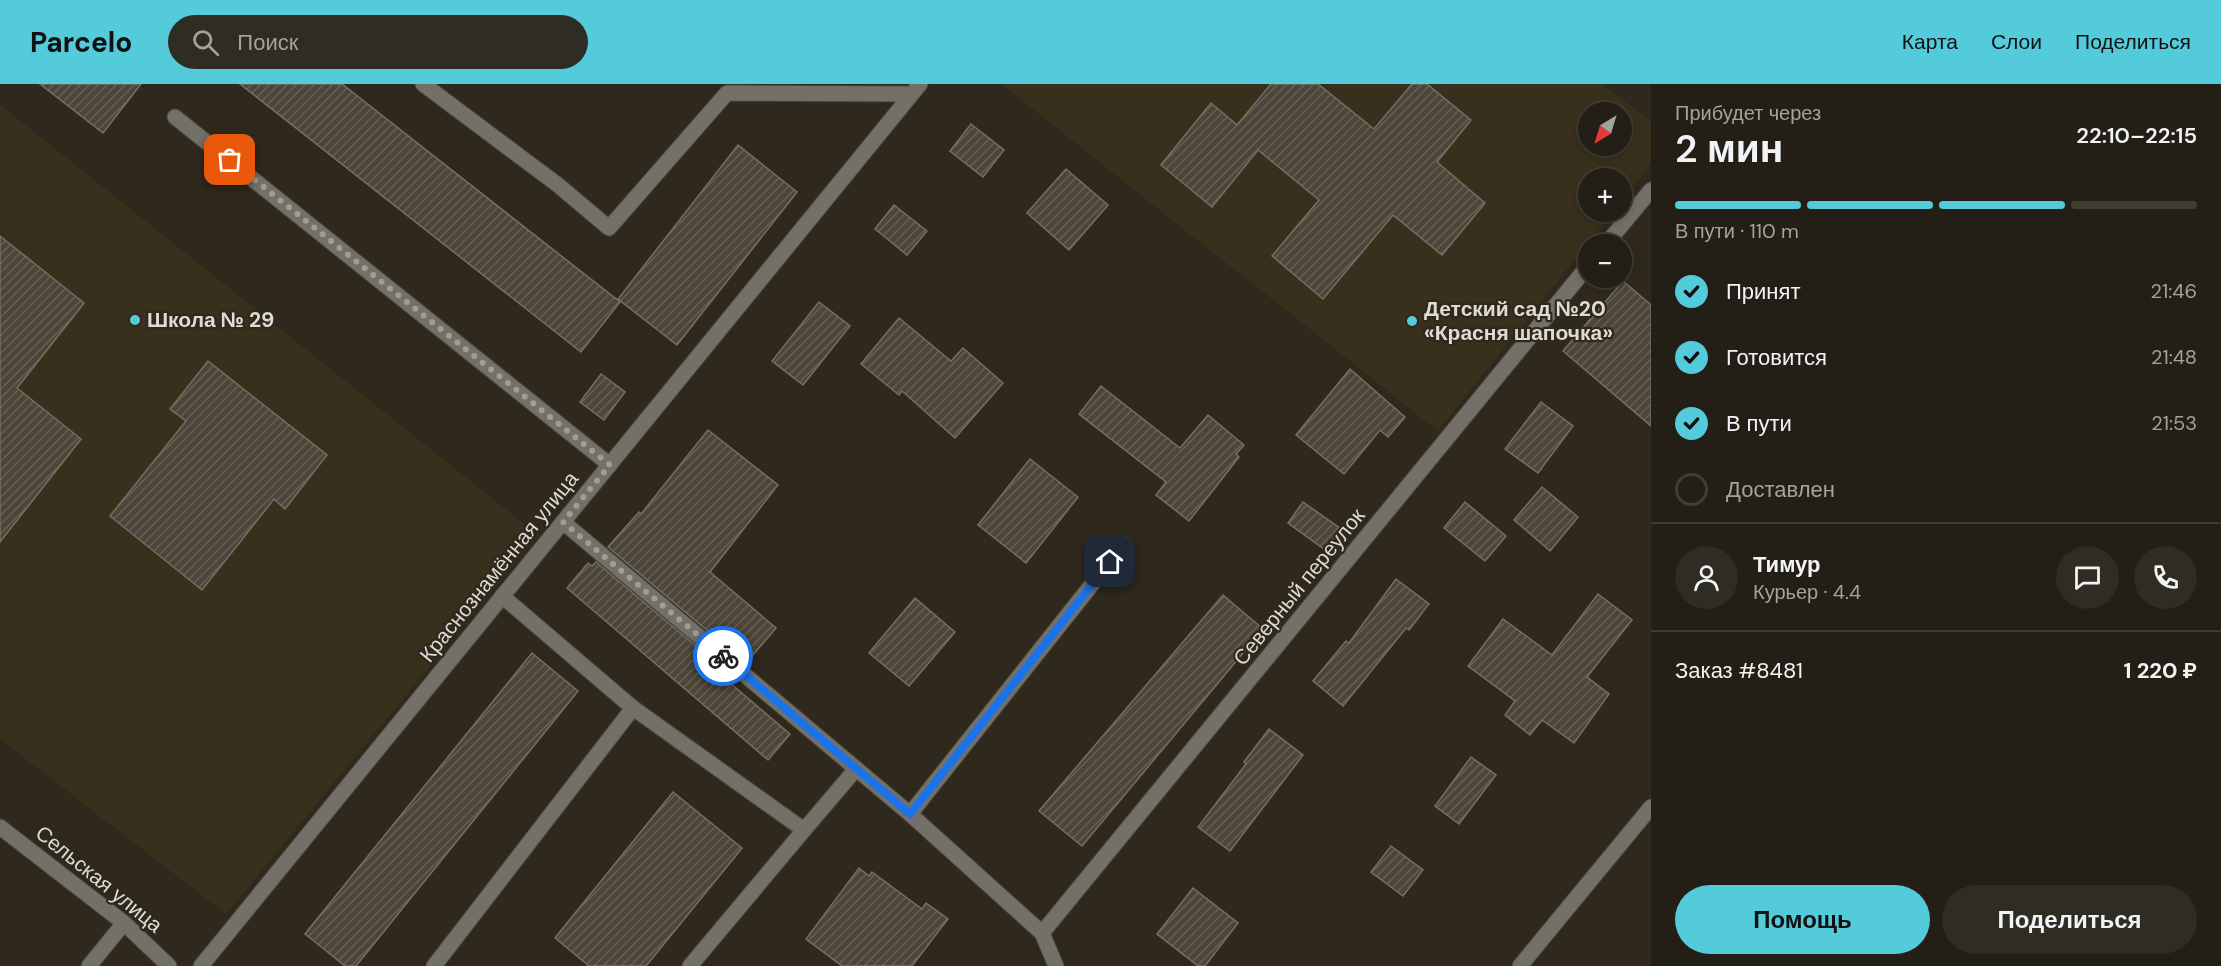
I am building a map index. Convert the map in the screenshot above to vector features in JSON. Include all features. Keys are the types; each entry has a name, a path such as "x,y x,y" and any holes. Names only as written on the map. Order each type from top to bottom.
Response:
{"street":[{"path":"423,84 558,185 609,228 722,88 916,89"},
{"name":"Краснознамённая улица","path":"201,966 916,89"},
{"path":"175,117 610,465"},
{"path":"1614,234 1651,190"},
{"name":"Северный переулок","path":"1042,933 1578,278"},
{"path":"563,522 910,814 1042,933 1056,966"},
{"path":"910,814 1124,544"},
{"path":"502,596 633,708 804,830"},
{"path":"434,966 633,708"},
{"path":"690,966 856,769"},
{"path":"1520,966 1651,807"},
{"name":"Сельская улица","path":"0,827 124,923 170,966"},
{"path":"89,966 124,923"}],"shaded area":[{"name":"Детский сад №20 «Красня шапочка»","path":"1001,84 1603,84 1626,102 1578,102 1578,156 1632,156 1632,107 1651,122 1651,164 1632,188 1632,168 1578,168 1578,222 1605,222 1595,234 1578,234 1578,256 1438,431"},
{"name":"Школа № 29","path":"0,105 538,535 226,914 0,739"}],"building":[{"path":"40,84 141,84 103,133"},
{"path":"240,84 342,84 620,302 581,352"},
{"path":"1271,84 1318,84 1374,129 1412,84 1427,84 1471,120 1437,162 1485,203 1442,255 1393,215 1323,299 1272,256 1319,200 1258,150 1212,207 1161,165 1211,103 1237,125"},
{"path":"971,124 1004,150 983,177 950,151"},
{"path":"738,145 797,192 677,345 618,299"},
{"path":"1066,169 1108,205 1069,250 1027,213"},
{"path":"894,205 927,231 907,255 875,229"},
{"path":"0,236 84,303 17,388 81,439 0,542"},
{"path":"1617,288 1631,288 1651,305 1651,426 1563,351"},
{"path":"819,302 850,326 803,385 772,361"},
{"path":"899,318 951,361 963,348 1003,383 955,438 902,391 899,395 861,364"},
{"path":"208,361 327,455 285,509 274,499 202,590 110,516 186,421 170,409"},
{"path":"1350,369 1405,417 1388,437 1380,430 1344,474 1296,435"},
{"path":"601,374 625,392 604,420 580,402"},
{"path":"1101,386 1180,448 1208,415 1244,445 1236,454 1239,457 1189,521 1156,495 1166,482 1079,414"},
{"path":"1541,402 1573,426 1538,473 1505,449"},
{"path":"708,430 778,485 710,572 776,628 746,663 608,547 639,512 641,514"},
{"path":"1030,459 1078,497 1026,563 978,525"},
{"path":"1542,487 1578,517 1550,551 1514,520"},
{"path":"1303,502 1344,531 1328,552 1288,523"},
{"path":"1465,502 1506,536 1485,561 1444,528"},
{"path":"596,562 734,678 730,683 790,734 768,760 567,588 588,563 592,566"},
{"path":"1396,579 1429,604 1409,630 1406,628 1343,706 1313,681 1346,641 1349,643"},
{"path":"1598,594 1632,620 1587,677 1609,694 1574,743 1542,720 1530,735 1505,715 1515,701 1468,666 1503,619 1552,655"},
{"path":"1223,595 1263,629 1082,846 1039,811"},
{"path":"915,598 955,632 909,686 869,653"},
{"path":"532,653 578,691 356,966 345,966 305,934"},
{"path":"1269,729 1303,755 1230,851 1198,827 1246,764 1244,762"},
{"path":"1471,757 1496,775 1459,824 1435,806"},
{"path":"673,792 742,848 646,966 589,966 555,938"},
{"path":"1391,846 1423,870 1403,896 1371,872"},
{"path":"859,868 869,876 872,872 922,909 926,903 948,919 912,966 842,966 806,939"},
{"path":"1193,888 1238,923 1205,966 1198,966 1157,934"}],"way so far":[{"path":"230,160 610,465 563,522 723,656"}],"place":[{"name":"Школа № 29","path":"135,320"},
{"name":"Детский сад №20 «Красня шапочка»","path":"1412,321"}],"route":[{"path":"723,656 910,814 1110,562"}]}
